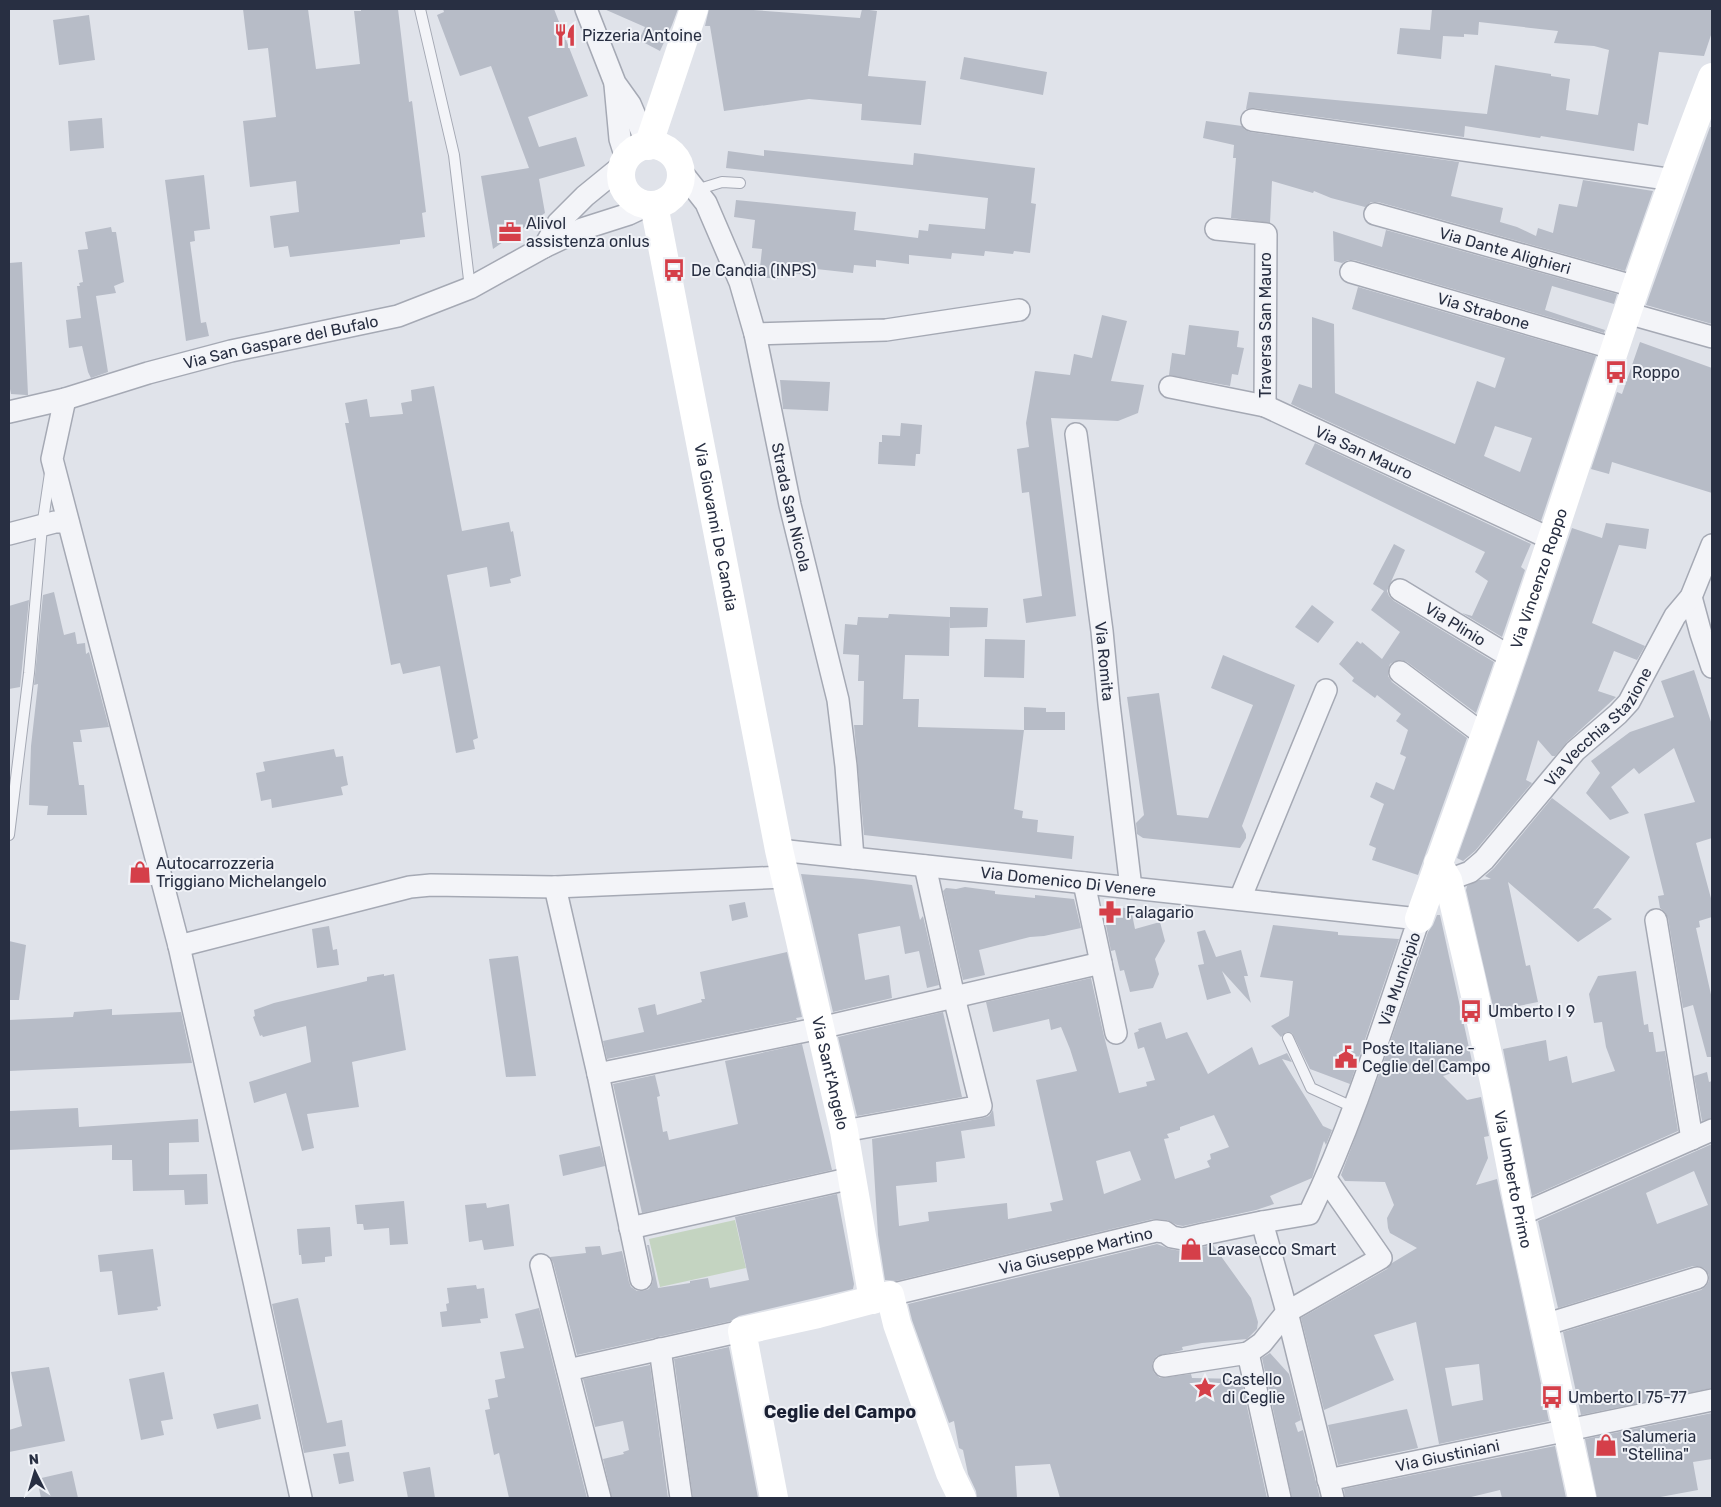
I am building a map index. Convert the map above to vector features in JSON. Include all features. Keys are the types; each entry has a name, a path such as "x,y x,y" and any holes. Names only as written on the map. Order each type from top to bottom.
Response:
{"street":[{"path":"586,9 615,82 630,104 632,156"},
{"path":"544,247 558,223 585,196 632,156 660,147 670,152 677,160 688,180 680,183 674,193 664,202 651,205 634,199 625,190 621,175 632,156 662,105 694,9"},
{"path":"615,82 642,103 662,105"},
{"name":"Via Vincenzo Roppo","path":"1419,919 1443,871 1484,735 1512,658 1627,313 1674,180 1709,92"},
{"path":"1252,120 1674,180"},
{"name":"Strada San Nicola","path":"688,180 706,203 735,268 755,334 790,505 838,700 846,766 853,858"},
{"name":"Via San Gaspare del Bufalo","path":"9,412 65,399 148,373 231,351 398,316 470,288 544,247 582,229 651,205"},
{"name":"Via Giovanni De Candia","path":"651,205 779,850"},
{"name":"Via Dante Alighieri","path":"1375,214 1637,287"},
{"name":"Traversa San Mauro","path":"1216,229 1266,234 1265,406"},
{"name":"Via Strabone","path":"1352,272 1615,349"},
{"path":"755,334 886,330 1019,310"},
{"path":"1627,313 1712,337"},
{"name":"Via San Mauro","path":"1170,387 1265,406 1551,539"},
{"path":"65,399 52,459 179,946 301,1498"},
{"name":"Via Romita","path":"1076,434 1102,631 1131,888"},
{"path":"9,534 42,527 55,522 68,522"},
{"name":"Via Vecchia Stazione","path":"1443,871 1470,872 1484,860 1575,751 1629,702 1675,616 1690,596 1712,545"},
{"name":"Via Plinio","path":"1400,590 1512,658"},
{"path":"1690,596 1712,667"},
{"path":"1400,672 1484,735"},
{"path":"1240,899 1326,690"},
{"name":"Via Domenico Di Venere","path":"779,850 1419,919"},
{"name":"Via Sant'Angelo","path":"779,850 844,1131 852,1178 881,1297 900,1334 950,1473 962,1498"},
{"path":"844,1131 980,1106 925,866"},
{"name":"Via Umberto Primo","path":"1443,871 1496,1091 1520,1215 1582,1498"},
{"path":"179,946 410,887 431,885 555,887 784,876"},
{"path":"1084,883 1116,1033"},
{"path":"555,887 598,1074 641,1279"},
{"name":"Via Municipio","path":"1326,1179 1355,1108 1419,919"},
{"path":"1656,920 1692,1140"},
{"path":"598,1074 820,1028 1101,963"},
{"path":"1520,1215 1712,1130"},
{"path":"630,1228 852,1178"},
{"path":"1164,1366 1248,1352 1262,1343 1287,1312 1381,1258 1326,1179"},
{"name":"Via Giuseppe Martino","path":"881,1297 1156,1231 1165,1232 1172,1237 1183,1240 1262,1222 1309,1214 1326,1179"},
{"path":"1329,1192 1371,1253 1289,1297 1275,1240 1316,1219 1329,1192"},
{"path":"1262,1222 1287,1312 1331,1489"},
{"path":"541,1265 600,1498"},
{"path":"1544,1325 1697,1278"},
{"path":"568,1370 742,1331 881,1297"},
{"path":"781,1498 749,1334 879,1306 943,1477 948,1498"},
{"path":"742,1331 774,1498"},
{"path":"660,1349 681,1498"},
{"path":"1248,1352 1280,1498"},
{"name":"Via Giustiniani","path":"1331,1489 1567,1431 1712,1400"}],"lane":[{"path":"420,9 454,155 470,288"},
{"path":"688,180 740,183"},
{"path":"9,835 29,673 42,527 52,459"},
{"path":"1288,1038 1311,1088 1355,1108"}],"green space":[{"path":"735,1220 746,1268 660,1287 649,1239"}],"building":[{"path":"243,9 308,9 316,69 360,64 354,11 361,11 361,9 398,9 409,102 412,101 426,212 422,213 425,237 400,240 400,244 290,257 288,246 274,248 270,216 299,212 296,181 250,187 243,121 276,117 268,48 248,50"},
{"path":"443,9 554,9 588,96 528,117 539,147 576,137 585,166 539,179 545,213 493,249 481,176 529,168 491,66 460,76 437,15 444,12"},
{"path":"604,9 678,9 660,51 639,40 645,27"},
{"path":"709,9 739,9 860,18 862,9 877,11 868,76 926,81 921,125 861,120 862,104 809,99 724,111 710,26 705,26"},
{"path":"1432,9 1712,9 1712,32 1704,56 1659,52 1648,125 1638,123 1634,151 1465,126 1464,137 1254,108 1246,109 1249,92 1487,114 1495,65 1570,79 1566,110 1598,115 1609,50 1594,46 1554,43 1558,31 1479,22 1478,35 1464,34 1464,37 1443,36 1441,59 1397,54 1400,28 1430,30"},
{"path":"89,15 95,60 59,65 53,20"},
{"path":"964,57 1047,72 1043,95 960,79"},
{"path":"102,118 104,148 70,151 68,121"},
{"path":"1206,121 1242,126 1250,132 1459,162 1451,196 1503,208 1500,222 1517,227 1536,236 1538,228 1553,233 1559,204 1577,207 1583,180 1653,191 1625,271 1378,202 1371,202 1365,207 1331,198 1314,191 1313,193 1272,181 1270,223 1231,218 1236,158 1233,158 1234,145 1203,138"},
{"path":"1710,127 1712,127 1712,324 1646,305"},
{"path":"764,150 913,165 914,153 1035,168 1031,203 1036,204 1030,253 1014,251 1013,254 985,251 984,256 952,253 951,259 909,255 909,264 876,260 876,267 854,265 853,273 816,269 815,277 779,272 778,279 759,277 762,249 752,248 755,220 734,217 736,200 856,212 854,230 918,238 919,230 928,231 929,224 985,229 988,198 726,168 728,151 764,156"},
{"path":"204,175 210,229 194,231 195,241 190,242 201,323 206,322 209,336 186,341 165,180"},
{"path":"111,227 112,232 116,232 124,282 114,286 116,293 96,296 108,372 91,378 82,346 69,348 66,320 81,318 77,286 80,286 79,283 83,282 78,250 88,249 85,232"},
{"path":"1386,230 1617,294 1614,304 1552,286 1545,310 1605,330 1604,333 1354,260 1342,263 1334,261 1333,231 1382,247"},
{"path":"22,262 28,395 11,394 9,384 9,263"},
{"path":"1358,287 1596,356 1541,521 1291,404 1299,384 1312,388 1312,317 1334,324 1335,393 1455,444 1477,381 1495,388 1505,358 1352,309","holes":["1495,426 1532,438 1520,472 1484,456"]},
{"path":"1102,315 1127,321 1111,381 1144,385 1138,413 1118,421 1051,418 1076,616 1026,623 1023,599 1042,596 1029,492 1022,493 1017,449 1029,447 1026,423 1035,371 1070,375 1074,354 1092,358"},
{"path":"1189,325 1239,331 1237,347 1244,348 1238,375 1232,374 1230,386 1169,375 1172,353 1185,355"},
{"path":"1640,342 1712,368 1712,493 1612,462 1609,474 1591,469 1617,392 1622,394"},
{"path":"780,380 830,382 828,411 783,409"},
{"path":"434,386 462,531 509,522 511,532 513,531 521,576 510,579 511,583 490,587 487,567 447,575 478,738 473,740 475,749 456,753 440,666 403,674 400,663 391,665 345,423 349,423 345,403 367,399 370,417 403,414 401,403 412,401 411,390"},
{"path":"901,423 922,425 920,454 916,454 915,466 878,464 879,442 882,442 882,435 900,436"},
{"path":"1315,443 1531,544 1521,567 1525,570 1502,637 1462,613 1472,616 1488,581 1475,572 1485,552 1305,464"},
{"path":"1606,523 1649,529 1646,549 1619,545 1592,623 1645,646 1637,660 1614,651 1598,691 1616,697 1567,742 1555,756 1552,756 1538,740 1526,780 1532,783 1475,851 1463,861 1457,858 1572,528 1602,538"},
{"path":"1394,544 1405,550 1387,591 1389,596 1394,601 1494,662 1476,713 1407,662 1401,660 1390,664 1388,676 1392,682 1467,738 1418,875 1372,860 1376,848 1369,845 1384,804 1370,797 1376,782 1394,790 1406,757 1400,754 1408,730 1396,721 1401,714 1377,695 1375,698 1352,681 1354,678 1339,664 1357,641 1361,644 1362,642 1382,659 1400,632 1371,610 1384,591 1373,584"},
{"path":"54,592 64,635 75,632 77,644 85,643 86,654 89,652 109,727 80,730 82,742 73,742 79,785 84,785 87,815 47,815 48,806 29,805 31,746 38,684 34,685 43,595"},
{"path":"29,600 20,687 9,689 9,606"},
{"path":"1312,605 1334,622 1318,643 1295,627"},
{"path":"950,607 988,608 987,627 950,628"},
{"path":"889,614 950,617 949,656 905,655 903,699 919,699 918,727 1024,730 1014,809 1023,811 1022,818 1038,820 1037,832 1074,836 1072,859 864,835 854,725 863,725 864,681 858,681 859,655 843,654 845,624 857,625 858,617 888,618"},
{"path":"985,639 1025,640 1024,678 984,677"},
{"path":"1223,655 1295,685 1242,826 1246,838 1240,848 1143,838 1137,834 1136,823 1144,815 1127,697 1159,693 1177,815 1208,818 1253,705 1211,688"},
{"path":"1694,670 1712,725 1712,838 1696,843 1712,902 1712,917 1699,921 1700,927 1696,928 1712,999 1712,1057 1707,1057 1693,1005 1683,1008 1668,918 1660,908 1658,896 1664,895 1644,814 1695,802 1674,748 1639,774 1634,768 1611,787 1629,813 1610,820 1586,793 1600,773 1591,761 1630,732 1674,717 1661,681"},
{"path":"1024,707 1046,708 1046,712 1065,712 1065,730 1024,730"},
{"path":"334,749 336,757 343,756 348,785 341,787 343,795 272,808 271,799 261,801 256,773 265,771 263,762"},
{"path":"1552,798 1630,857 1593,909 1598,908 1612,919 1578,942 1508,882 1526,966 1530,965 1538,1002 1494,1011 1466,890 1467,886 1479,880 1491,879 1485,876 1494,868"},
{"path":"801,874 912,885 920,920 923,916 939,985 927,988 919,951 905,954 900,926 858,934 865,980 889,975 892,998 833,1012"},
{"path":"965,887 995,891 995,894 1035,898 1035,895 1074,899 1081,928 1030,937 979,950 985,975 963,980 943,891 946,888 956,889"},
{"path":"745,902 748,917 732,921 729,905"},
{"path":"1106,905 1131,909 1135,929 1160,922 1165,941 1155,959 1159,974 1153,988 1130,992 1124,970 1120,971 1115,950 1111,951 1103,910"},
{"path":"1437,915 1440,915 1473,1066 1443,1076 1467,1100 1481,1097 1489,1136 1484,1137 1488,1158 1476,1185 1497,1179 1549,1421 1439,1444 1416,1322 1374,1335 1394,1380 1324,1410 1301,1318 1387,1269 1392,1263 1417,1248 1390,1233 1387,1218 1394,1205 1385,1182 1345,1181 1341,1175 1380,1072 1428,932","holes":["1479,1364 1483,1400 1452,1406 1445,1368"]},
{"path":"1273,925 1338,932 1338,935 1399,939 1350,1084 1310,1069 1292,1033 1286,1032 1281,1037 1271,1026 1289,1016 1293,981 1260,977"},
{"path":"329,926 333,950 337,949 339,965 317,968 312,929"},
{"path":"1205,930 1216,957 1241,950 1248,976 1244,976 1251,1003 1222,971 1231,993 1207,1000 1198,965 1204,964 1197,932"},
{"path":"9,941 26,945 19,1000 9,1000"},
{"path":"787,952 802,1017 796,1018 797,1020 607,1059 603,1041 644,1032 638,1008 655,1004 657,1015 702,1002 701,999 705,999 700,972"},
{"path":"518,956 536,1076 506,1077 489,959"},
{"path":"1636,971 1644,1025 1648,1024 1649,1032 1653,1032 1656,1052 1665,1051 1678,1131 1532,1196 1503,1049 1546,1040 1549,1061 1567,1056 1572,1083 1615,1071 1606,1047 1602,1022 1594,1023 1589,994 1598,976"},
{"path":"384,974 384,976 394,974 406,1050 352,1062 359,1107 307,1114 314,1148 302,1151 286,1093 254,1103 249,1082 311,1062 306,1026 263,1037 262,1035 260,1036 253,1017 255,1016 254,1010 274,1003 367,981 367,977"},
{"path":"1091,978 1119,1093 1147,1086 1146,1082 1155,1080 1144,1047 1138,1049 1134,1033 1139,1031 1138,1029 1161,1022 1166,1039 1187,1032 1208,1074 1252,1047 1259,1065 1287,1053 1292,1062 1282,1059 1323,1126 1332,1130 1326,1145 1324,1141 1312,1178 1270,1196 1274,1204 1256,1210 1183,1226 1167,1220 1153,1219 896,1281 885,1280 878,1235 872,1139 983,1118 989,1116 993,1110 995,1126 961,1131 965,1158 936,1162 937,1182 896,1186 899,1226 929,1221 928,1212 1007,1203 1008,1219 1052,1211 1050,1203 1063,1200 1036,1080 1077,1071 1070,1049 1061,1027 1051,1030 1049,1019 993,1032 986,1002","holes":["1214,1115 1229,1147 1210,1154 1211,1159 1207,1161 1210,1167 1175,1179 1164,1139 1169,1138 1167,1134 1180,1130 1180,1127","1130,1151 1141,1180 1104,1194 1096,1161"]},
{"path":"112,1009 112,1015 181,1012 192,1063 9,1071 9,1020 73,1017 74,1012"},
{"path":"943,1012 962,1097 857,1116 838,1037"},
{"path":"802,1044 832,1170 642,1213 613,1084 655,1075 660,1096 657,1097 663,1132 667,1131 669,1140 738,1124 725,1061"},
{"path":"1707,1072 1709,1082 1712,1081 1712,1118 1702,1121 1694,1076"},
{"path":"78,1108 79,1127 198,1119 199,1142 169,1143 169,1175 207,1174 208,1204 185,1205 184,1190 133,1191 132,1160 112,1160 112,1145 9,1150 9,1111"},
{"path":"1712,1144 1712,1388 1581,1415 1563,1332 1701,1290 1709,1281 1709,1275 1705,1269 1693,1266 1558,1308 1538,1221","holes":["1694,1171 1708,1205 1657,1224 1646,1193"]},
{"path":"600,1146 605,1166 563,1176 559,1155"},
{"path":"837,1194 854,1284 853,1289 739,1316 731,1321 577,1355 553,1262 550,1257 586,1253 585,1247 600,1246 602,1255 622,1251 629,1282 631,1287 637,1291 649,1289 653,1282 647,1245 649,1245 658,1288 708,1278 710,1288 749,1280 735,1217"},
{"path":"404,1201 408,1244 390,1245 389,1228 364,1230 363,1224 357,1224 355,1205"},
{"path":"486,1203 487,1208 509,1204 514,1246 484,1250 482,1240 469,1242 465,1205"},
{"path":"330,1227 332,1256 325,1257 325,1262 302,1264 301,1255 299,1255 297,1229"},
{"path":"1157,1244 1181,1251 1213,1245 1251,1298 1258,1322 1257,1329 1247,1339 1202,1343 1182,1347 1183,1350 1157,1356 1153,1361 1152,1367 1154,1373 1160,1378 1191,1374 1192,1378 1241,1379 1267,1498 1060,1498 1050,1464 1015,1466 1017,1498 977,1498 976,1491 968,1474 963,1450 959,1448 954,1421 949,1423 908,1304"},
{"path":"153,1249 161,1306 157,1307 158,1310 118,1315 112,1271 100,1272 98,1255"},
{"path":"476,1285 477,1289 484,1288 488,1318 480,1319 481,1323 442,1327 440,1312 447,1311 446,1304 449,1303 447,1288"},
{"path":"298,1298 327,1423 342,1420 346,1446 304,1453 272,1304"},
{"path":"539,1308 587,1498 509,1498 499,1453 494,1455 485,1410 490,1409 488,1399 498,1397 495,1380 505,1378 500,1352 524,1348 515,1314"},
{"path":"729,1347 758,1498 693,1498 674,1359"},
{"path":"1270,1353 1289,1374 1301,1420 1295,1423 1298,1432 1303,1430 1320,1498 1292,1498 1262,1358"},
{"path":"650,1365 668,1498 612,1498 603,1459 624,1454 623,1452 629,1450 623,1421 595,1427 583,1379"},
{"path":"49,1367 65,1441 9,1452 9,1430 22,1426 11,1372"},
{"path":"164,1372 173,1419 161,1421 164,1435 141,1440 129,1379"},
{"path":"258,1404 261,1419 217,1429 213,1414"},
{"path":"1407,1409 1418,1448 1338,1465 1328,1425"},
{"path":"1712,1413 1712,1459 1693,1462 1698,1490 1655,1498 1597,1498 1585,1439"},
{"path":"1555,1446 1566,1498 1502,1498 1500,1490 1467,1498 1345,1498 1344,1489"},
{"path":"349,1452 354,1481 339,1484 333,1454"},
{"path":"430,1467 435,1498 408,1498 403,1472"},
{"path":"72,1471 78,1498 41,1498 37,1479"}],"place":[{"name":"Pizzeria Antoine","path":"565,35"},
{"name":"Alivol assistenza onlus","path":"510,232"},
{"name":"De Candia (INPS)","path":"674,270"},
{"name":"Roppo","path":"1616,372"},
{"name":"Autocarrozzeria Triggiano Michelangelo","path":"140,872"},
{"name":"Falagario","path":"1110,912"},
{"name":"Umberto I 9","path":"1471,1011"},
{"name":"Poste Italiane - Ceglie del Campo","path":"1346,1057"},
{"name":"Lavasecco Smart","path":"1191,1249"},
{"name":"Castello di Ceglie","path":"1205,1388"},
{"name":"Umberto I 75-77","path":"1552,1397"},
{"name":"Salumeria \"Stellina\"","path":"1606,1445"}],"district":[{"name":"Ceglie del Campo","path":"840,1412"}]}
